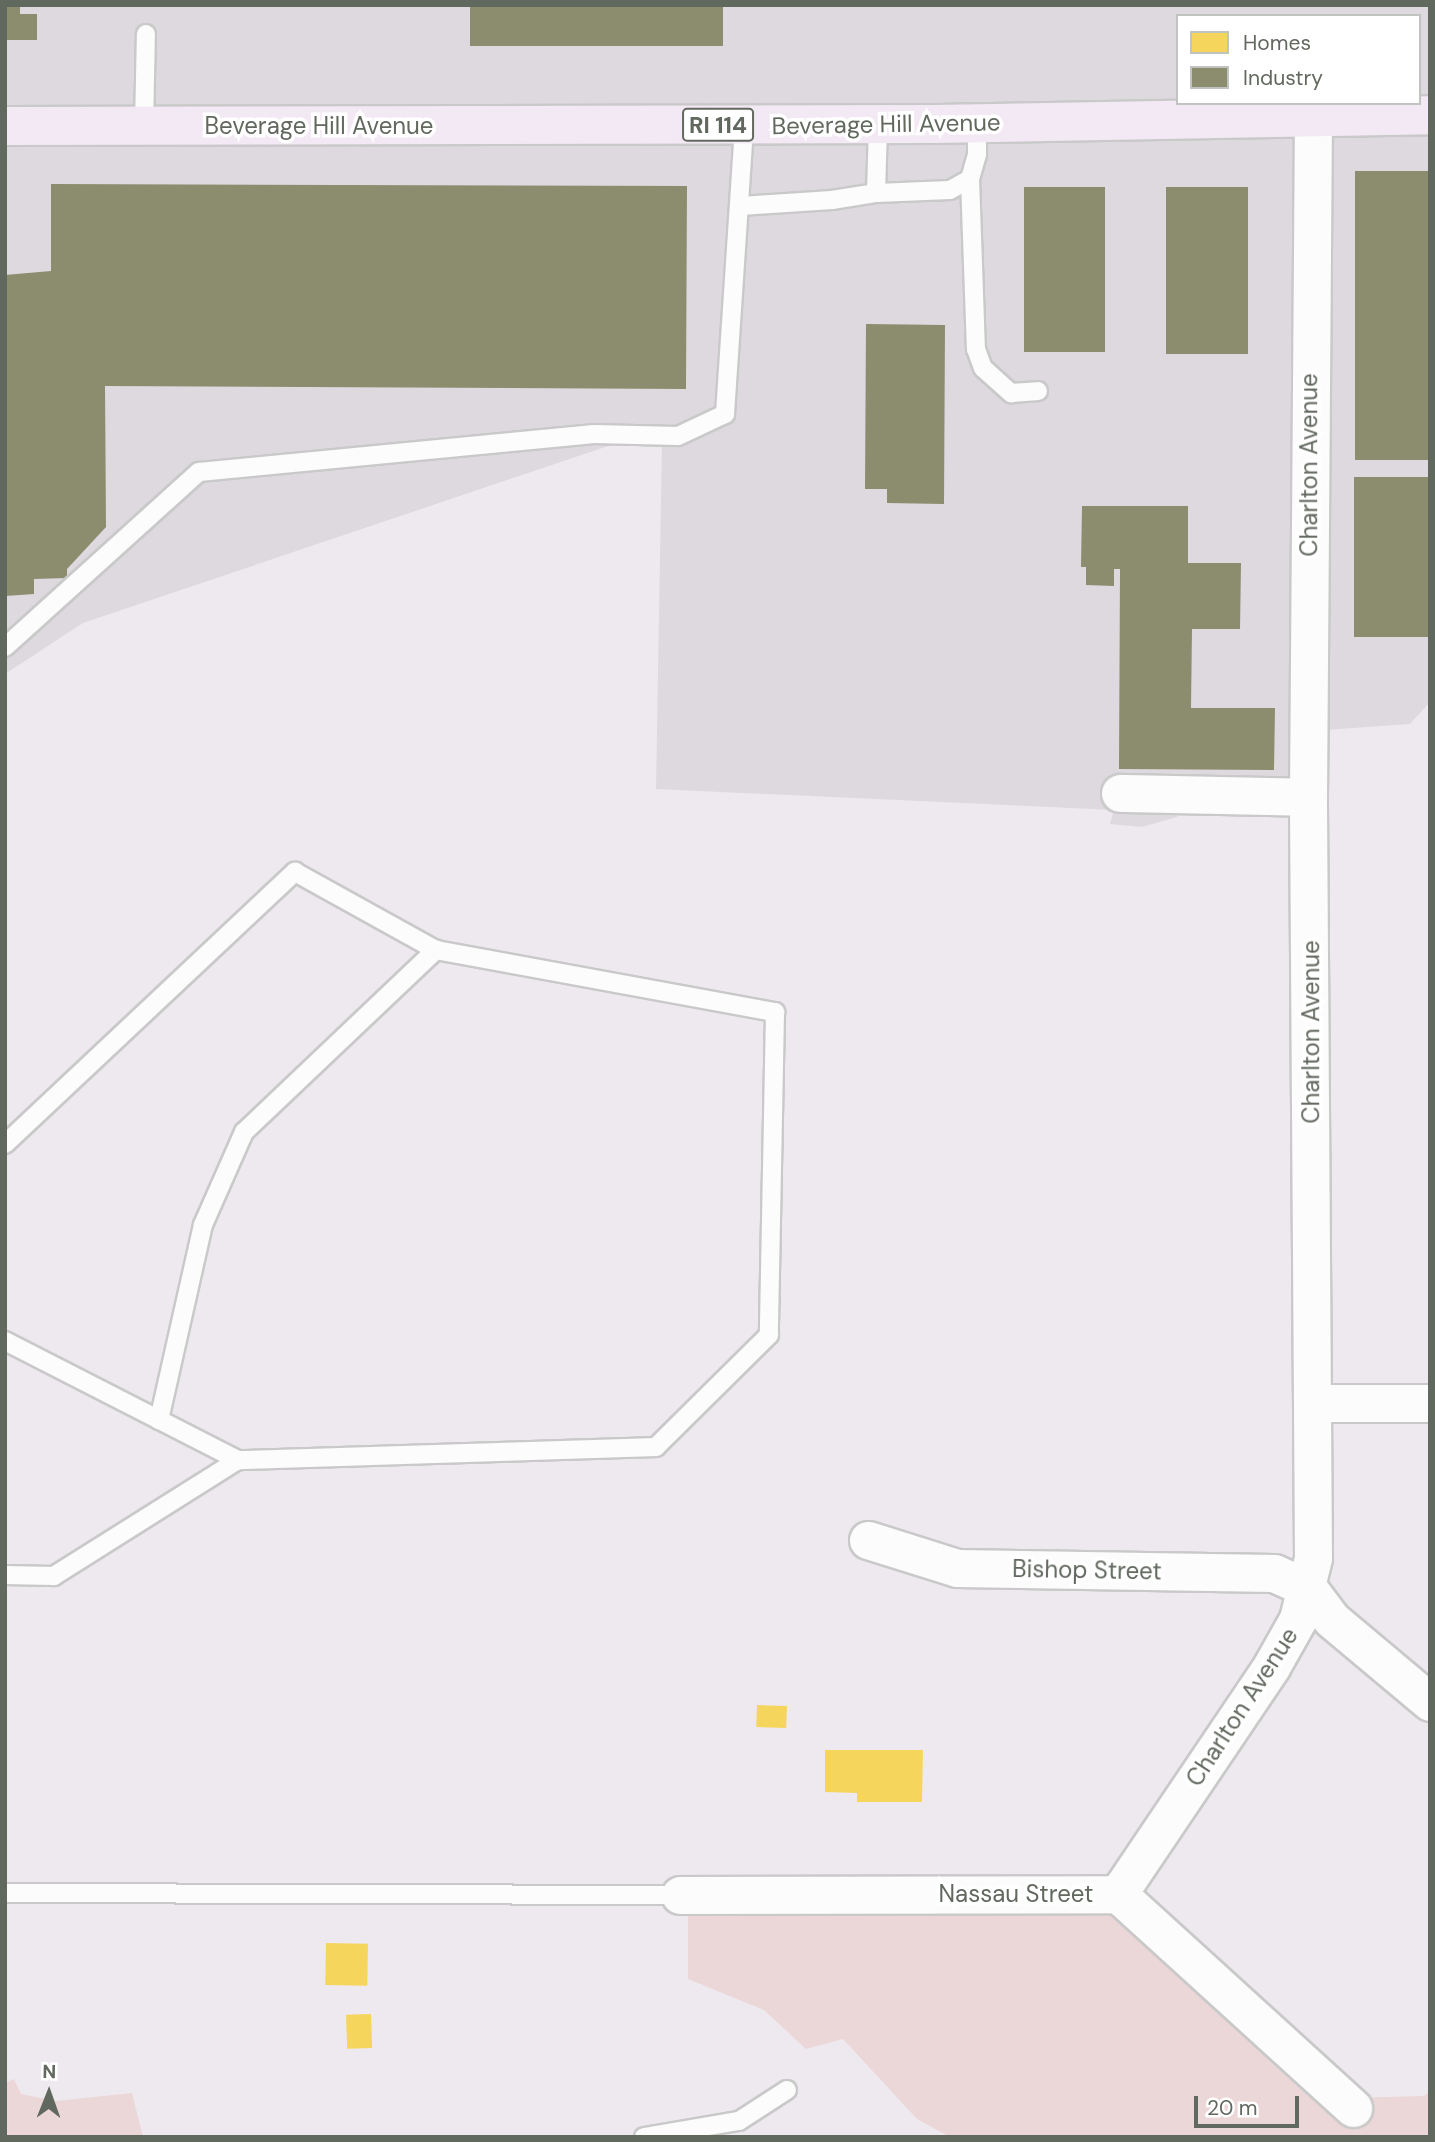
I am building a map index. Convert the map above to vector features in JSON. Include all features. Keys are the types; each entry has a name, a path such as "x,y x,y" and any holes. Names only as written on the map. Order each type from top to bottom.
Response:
{"main road":[{"name":"Beverage Hill Avenue","path":"5,126 878,125 1313,115 1430,115"}],"street":[{"name":"Charlton Avenue","path":"1118,1894 1271,1668 1298,1619 1308,1588 1314,1545 1308,797 1313,115"},
{"path":"1120,793 1308,797"},
{"path":"1312,1404 1430,1404"},
{"name":"Bishop Street","path":"868,1540 957,1568 1274,1573 1308,1588"},
{"path":"1308,1588 1331,1619 1430,1702"},
{"name":"Nassau Street","path":"680,1895 1118,1894 1353,2108"}],"lane":[{"path":"144,126 146,34"},
{"path":"977,123 977,154 970,179 976,349 983,368 1011,393 1038,391"},
{"path":"5,647 199,472 594,434 678,436 724,414 744,125"},
{"path":"876,194 878,125"},
{"path":"740,206 950,190 970,179"},
{"path":"5,1144 295,872 436,950 775,1012 769,1335 656,1447 238,1460 5,1341"},
{"path":"159,1420 204,1224 244,1132 436,950"},
{"path":"5,1575 54,1576 238,1460"},
{"path":"5,1893 680,1895"},
{"path":"644,2137 739,2121 787,2090"}],"shaded area":[{"path":"5,5 1430,5 1430,702 1410,724 1325,730 1318,816 1178,813 1177,817 1142,827 1110,824 1114,810 656,789 662,442 617,443 83,623 5,674"},
{"path":"1111,1903 1347,2098 1424,2096 1430,2091 1430,2137 950,2137 917,2119 843,2039 806,2049 764,2010 688,1979 688,1911"},
{"path":"14,2079 21,2094 56,2101 132,2093 143,2137 5,2137 5,2083"}],"building: Homes":[{"path":"757,1705 787,1706 786,1728 756,1727"},
{"path":"825,1750 923,1750 922,1802 857,1802 857,1793 825,1792"},
{"path":"326,1943 368,1944 367,1986 325,1985"},
{"path":"371,2014 372,2048 347,2049 346,2015"}],"building: Industry":[{"path":"5,5 20,5 20,14 37,14 37,40 5,40"},
{"path":"470,5 723,5 723,46 470,46"},
{"path":"1355,171 1430,171 1430,460 1355,460"},
{"path":"51,184 687,186 686,389 105,386 106,527 67,569 67,578 34,579 34,594 5,596 5,275 51,271"},
{"path":"1024,187 1105,187 1105,352 1024,352"},
{"path":"1166,187 1248,187 1248,354 1166,354"},
{"path":"866,324 945,325 944,504 887,503 887,489 865,489"},
{"path":"1354,477 1430,477 1430,637 1354,637"},
{"path":"1082,506 1188,506 1188,563 1241,563 1240,629 1192,629 1191,708 1275,708 1274,770 1119,769 1120,569 1114,569 1114,586 1086,585 1086,567 1081,567"}]}
